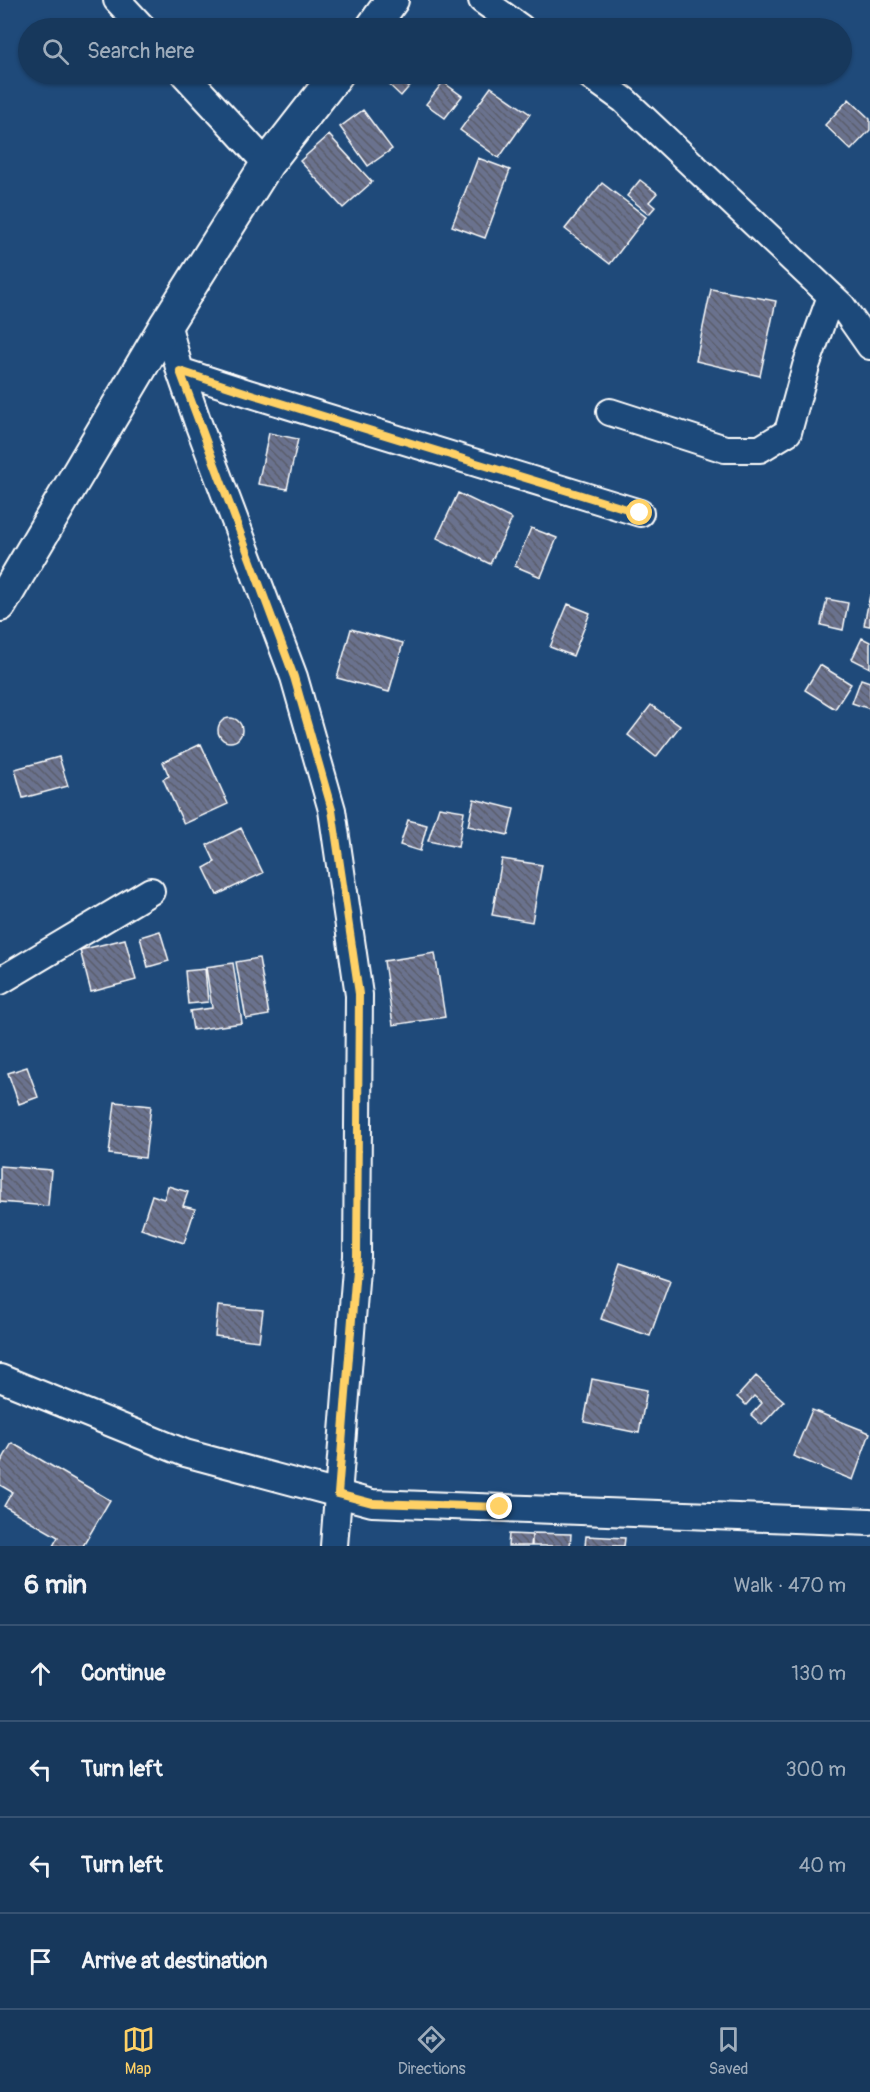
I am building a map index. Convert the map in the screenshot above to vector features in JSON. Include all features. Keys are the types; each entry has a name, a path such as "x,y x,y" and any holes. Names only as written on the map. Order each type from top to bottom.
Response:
{"street":[{"path":"117,0 134,18"},
{"path":"379,18 392,0"},
{"path":"482,0 507,18"},
{"path":"193,84 267,164"},
{"path":"0,605 167,323 267,164 329,84"},
{"path":"602,84 624,100 866,331"},
{"path":"610,412 725,449 760,449 788,432 831,296"},
{"path":"167,323 180,371 297,688 332,810 359,994 357,1256 334,1546"},
{"path":"180,371 640,513"},
{"path":"0,981 151,891"},
{"path":"0,1378 185,1453 372,1503 870,1522"}],"building":[{"path":"388,84 411,84 401,96"},
{"path":"441,84 446,84 462,96 445,118 426,104"},
{"path":"491,87 530,114 499,158 460,130"},
{"path":"849,99 870,119 870,130 851,150 825,125"},
{"path":"363,110 392,149 368,166 340,127"},
{"path":"329,135 372,182 343,208 300,161"},
{"path":"478,158 510,170 485,238 452,226"},
{"path":"640,180 657,193 649,202 655,207 649,214 627,196"},
{"path":"602,183 646,217 610,264 565,229"},
{"path":"711,289 776,301 760,376 696,361"},
{"path":"269,433 298,439 287,489 258,484"},
{"path":"458,493 512,519 490,564 437,538"},
{"path":"531,528 557,538 541,577 515,566"},
{"path":"870,595 870,626 864,625"},
{"path":"827,599 848,603 843,630 821,625"},
{"path":"568,604 590,613 573,656 550,647"},
{"path":"351,629 403,643 389,692 337,678"},
{"path":"862,638 870,642 870,668 852,659"},
{"path":"820,665 851,684 835,709 805,690"},
{"path":"861,679 870,682 870,709 852,703"},
{"path":"651,705 680,726 656,757 628,735"},
{"path":"230,718 239,721 242,730 239,739 230,742 221,739 218,730 221,721"},
{"path":"201,744 228,804 184,824 163,779 169,776 163,762"},
{"path":"59,757 68,786 23,798 15,769"},
{"path":"474,799 514,809 508,835 468,826"},
{"path":"439,807 464,811 458,847 428,841"},
{"path":"408,820 427,825 420,851 400,845"},
{"path":"241,828 263,873 217,895 204,868 215,862 207,845"},
{"path":"502,859 542,865 532,922 492,915"},
{"path":"160,931 169,961 148,967 140,937"},
{"path":"125,939 136,980 91,992 80,950"},
{"path":"435,953 445,1017 393,1025 384,961"},
{"path":"259,958 269,1015 246,1019 236,962"},
{"path":"233,963 242,1023 193,1030 190,1011 212,1008 206,967"},
{"path":"205,969 208,1002 188,1004 185,971"},
{"path":"27,1067 38,1097 19,1104 8,1073"},
{"path":"115,1102 151,1106 145,1158 109,1154"},
{"path":"0,1166 51,1170 48,1206 0,1202"},
{"path":"168,1186 188,1192 183,1206 195,1209 184,1243 141,1229 152,1195 164,1199"},
{"path":"620,1263 670,1280 650,1336 601,1319"},
{"path":"218,1306 263,1310 259,1341 215,1336"},
{"path":"756,1376 784,1401 762,1425 751,1415 762,1403 754,1396 746,1405 737,1397"},
{"path":"592,1379 647,1390 639,1433 584,1422"},
{"path":"812,1410 870,1433 853,1480 793,1456"},
{"path":"12,1443 110,1500 83,1546 53,1546 58,1537 4,1506 12,1492 0,1485 0,1464"},
{"path":"532,1533 571,1534 570,1546 532,1546"},
{"path":"509,1534 532,1535 531,1546 508,1546"},
{"path":"586,1536 625,1538 624,1546 585,1546"}],"route":[{"path":"500,1507 372,1503 338,1494 357,1256 359,994 332,810 294,677 180,371 640,513"}]}
